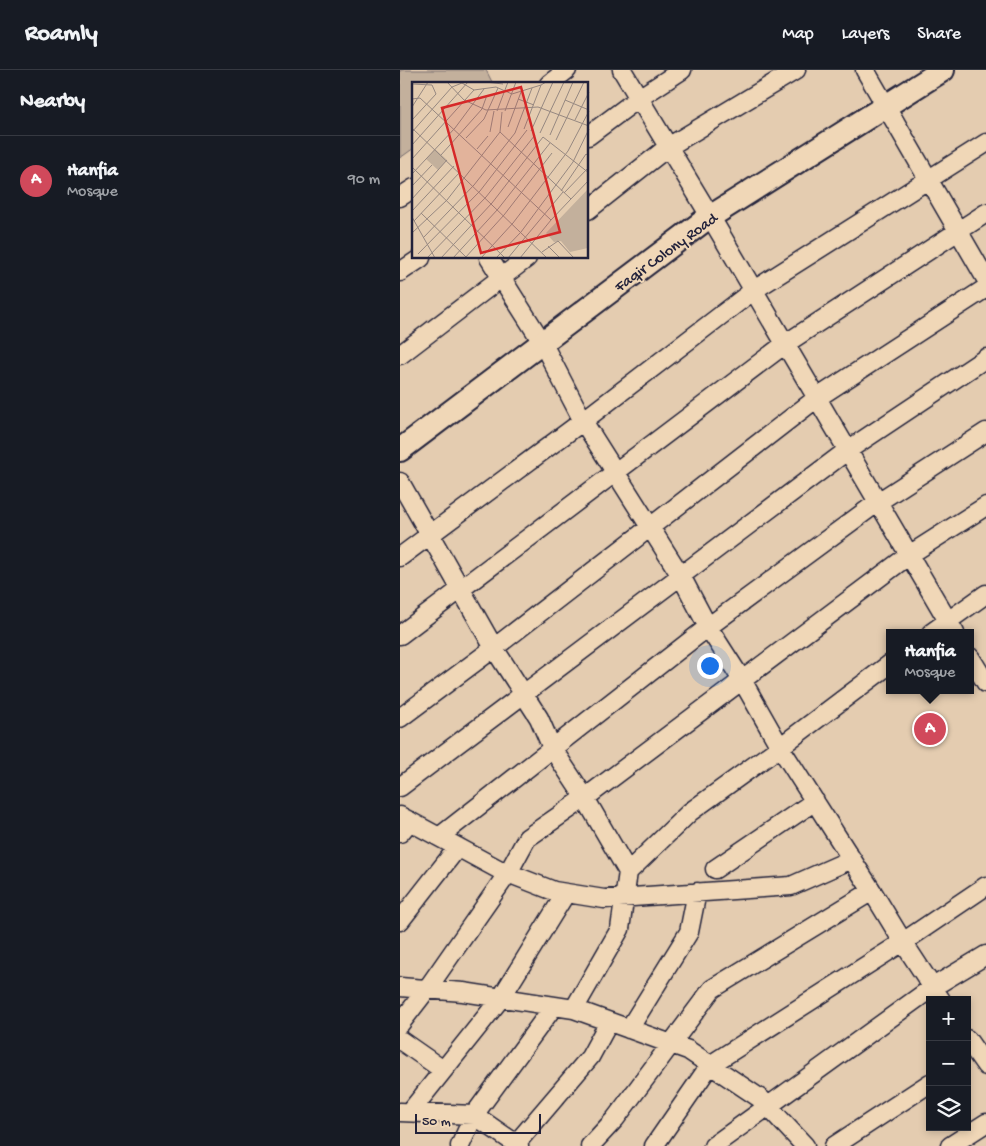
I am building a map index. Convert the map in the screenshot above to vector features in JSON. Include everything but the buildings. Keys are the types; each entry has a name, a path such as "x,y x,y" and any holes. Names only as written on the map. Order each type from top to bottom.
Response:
{"main road":[{"name":"Faqir Colony Road","path":"400,450 710,216 943,70"}],"street":[{"path":"552,82 567,70"},
{"path":"622,70 754,290 951,627 986,594"},
{"path":"589,135 639,98 682,70"},
{"path":"589,209 668,147 796,70"},
{"path":"866,70 986,279"},
{"path":"400,557 583,421 754,290 986,143"},
{"path":"400,197 412,189"},
{"path":"400,635 785,344 986,213"},
{"path":"400,272 420,259"},
{"path":"489,259 542,342 583,421 681,576 708,626 742,680 780,747 937,994"},
{"path":"400,355 526,259"},
{"path":"400,718 494,648 650,525 817,398 986,288"},
{"path":"400,786 848,450 986,358"},
{"path":"439,837 708,626 878,502 986,432"},
{"path":"400,482 494,648 539,718 552,748 585,798 628,872 620,929 574,1010"},
{"path":"400,1024 427,989 508,873 527,838 585,798 909,555 986,506"},
{"path":"974,662 984,676"},
{"path":"628,872 690,812 886,667"},
{"path":"716,869 814,801"},
{"path":"403,823 439,837 508,873 554,891 604,899 791,886 852,859"},
{"path":"400,921 458,847"},
{"path":"654,1146 710,1065 903,942 986,886"},
{"path":"590,1146 615,1119 712,989 872,891"},
{"path":"629,1029 689,932 697,892"},
{"path":"405,1112 443,1070 501,998 566,893"},
{"path":"713,1146 768,1106 937,994 986,955"},
{"path":"400,987 501,998 574,1010 688,1050 762,1099 805,1146"},
{"path":"460,1146 474,1114 554,1006"},
{"path":"405,1112 474,1114 516,1145 590,1057 609,1022"},
{"path":"400,1040 443,1070"},
{"path":"834,1146 926,1086"},
{"path":"950,1146 986,1123"}],"shaded area":[{"path":"400,70 486,70 492,82 412,82 412,149 400,158"}],"place":[{"name":"Hanfia","path":"930,729"}]}
